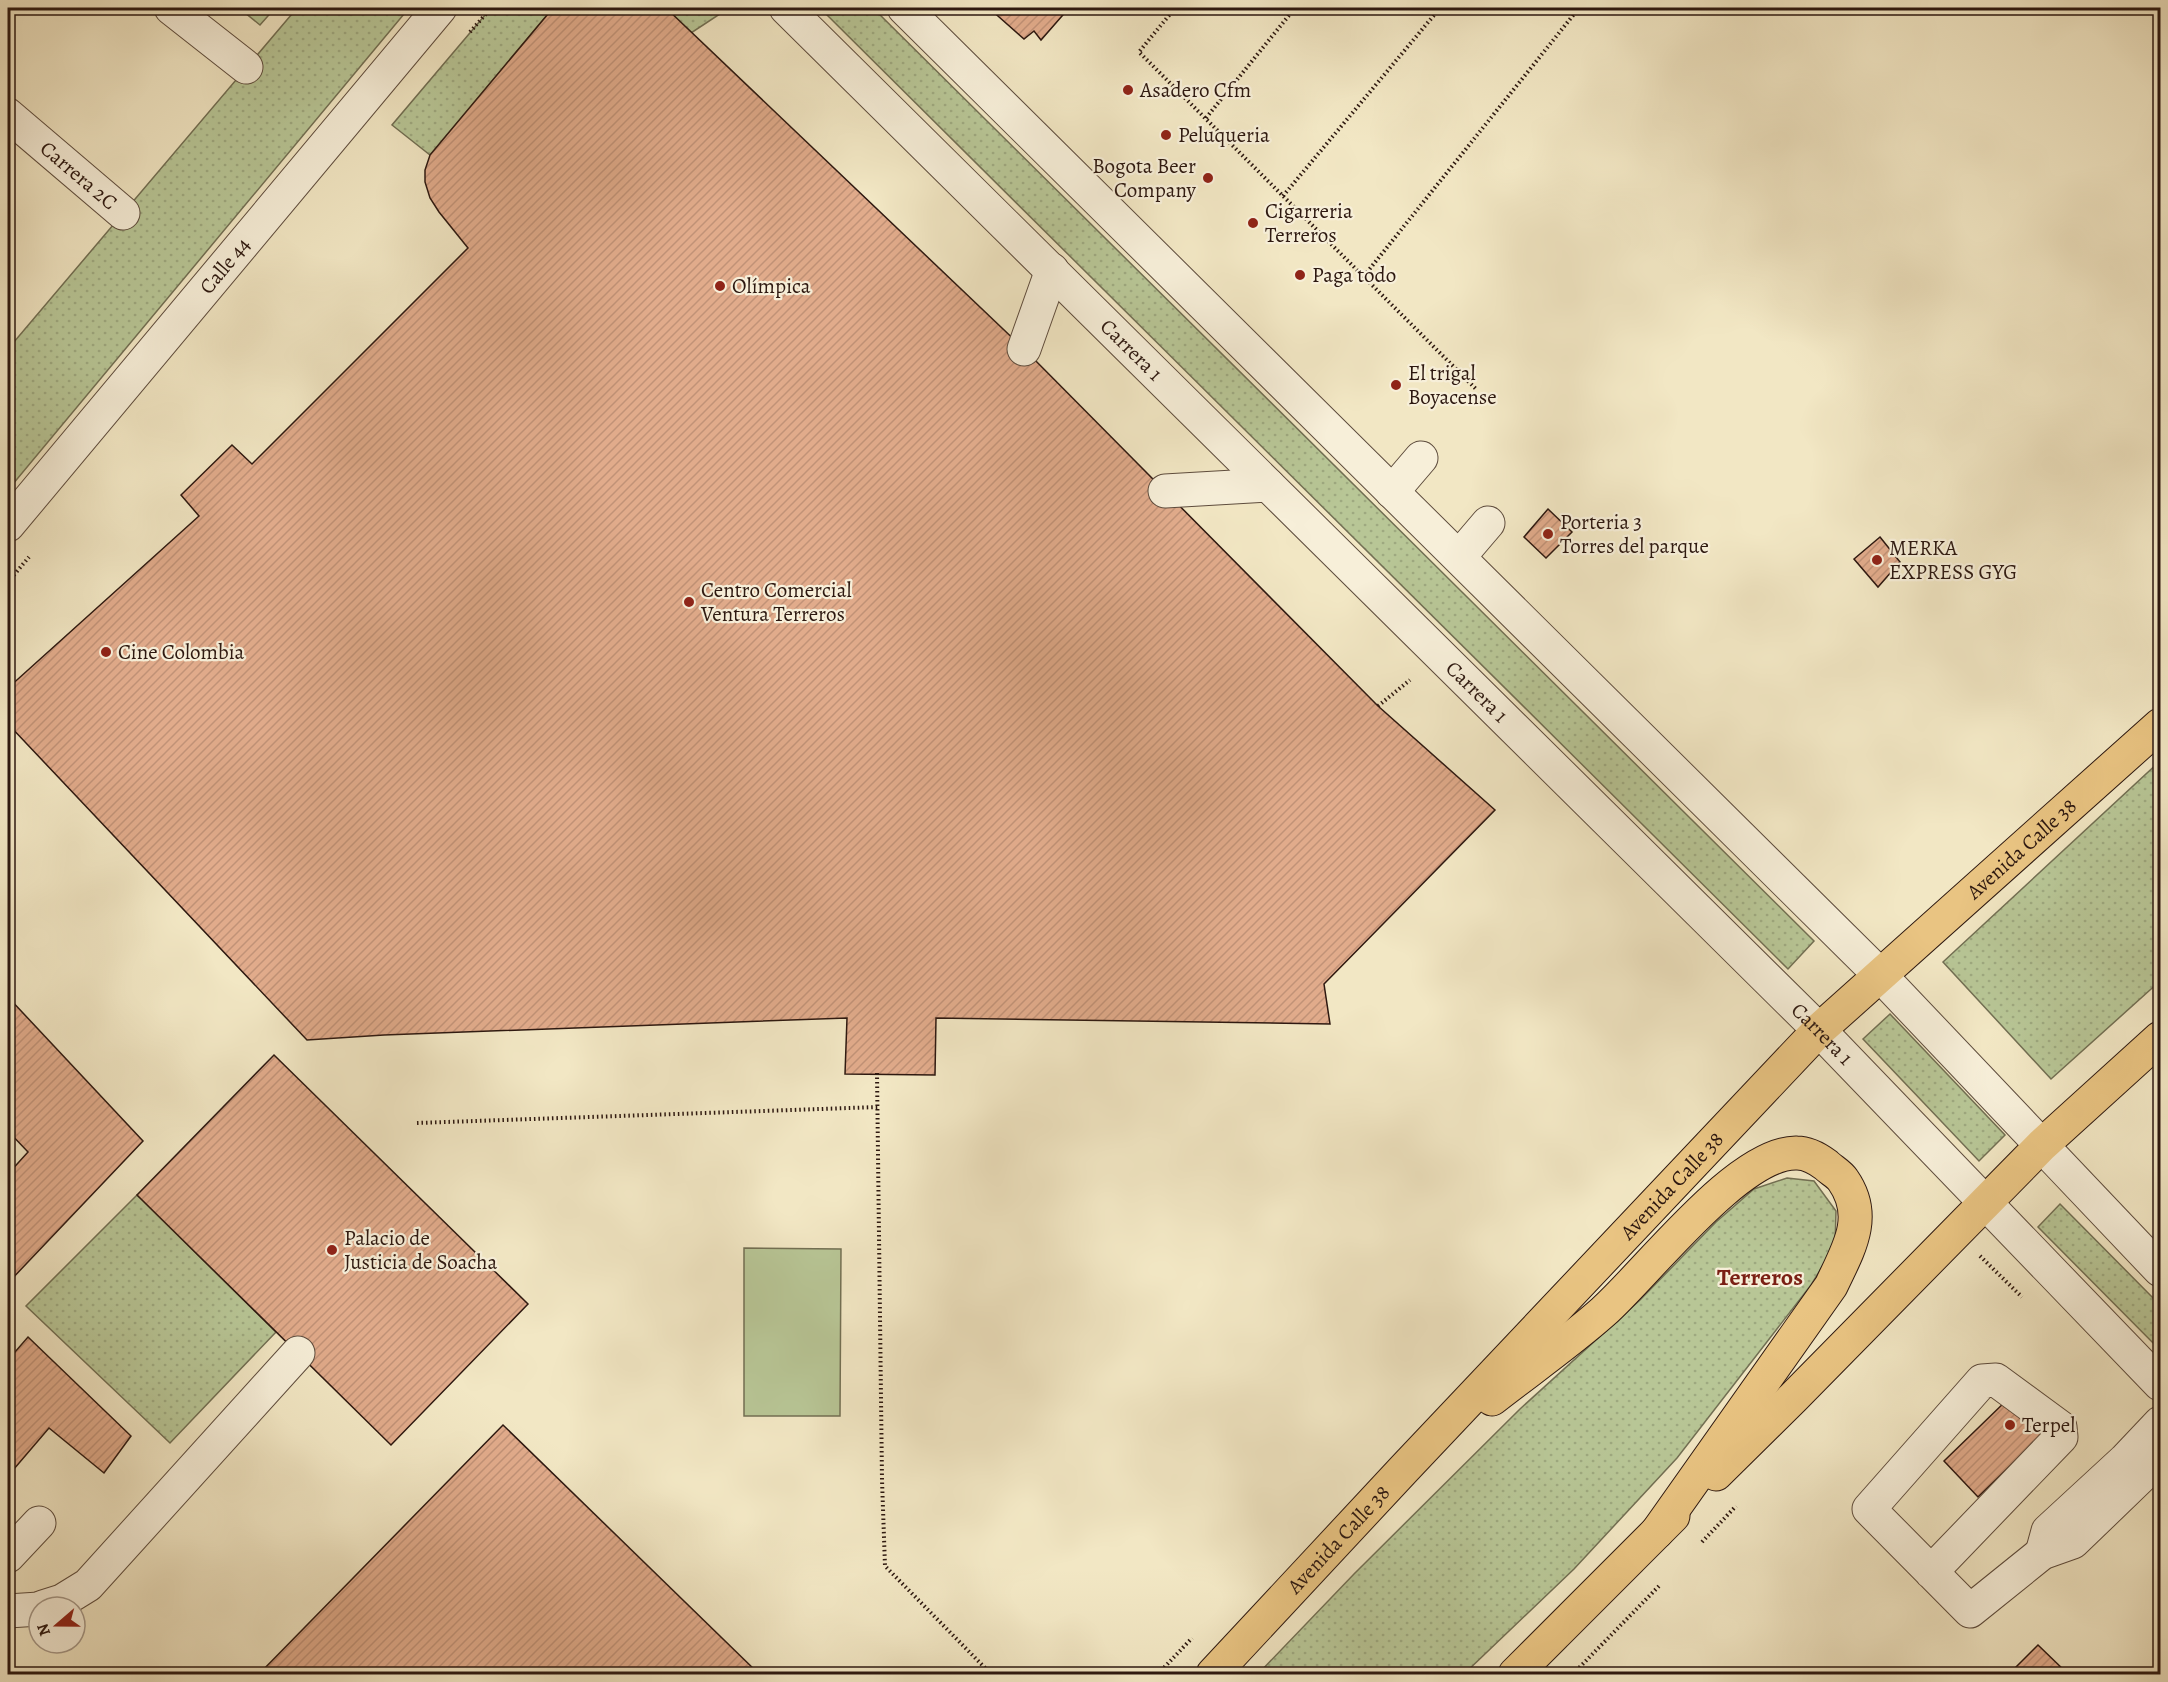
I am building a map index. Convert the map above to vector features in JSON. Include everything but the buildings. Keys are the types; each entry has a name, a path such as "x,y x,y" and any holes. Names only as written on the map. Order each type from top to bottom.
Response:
{"main road":[{"name":"Avenida Calle 38","path":"1213,1674 1819,1030 2160,725"},
{"path":"1515,1674 1793,1398 2042,1145 2160,1038"},
{"path":"1404,1469 1604,1311 1709,1203 1748,1170 1780,1155 1798,1153 1816,1158 1842,1178 1854,1199 1856,1224 1851,1242 1831,1286 1657,1532"}],"street":[{"path":"171,8 246,67"},
{"name":"Calle 44","path":"8,525 440,8"},
{"name":"Carrera 1","path":"786,8 1819,1030 2160,1384"},
{"path":"904,8 1879,974 2160,1270"},
{"name":"Carrera 2C","path":"8,115 123,213"},
{"path":"1024,349 1052,270"},
{"path":"1392,492 1421,458"},
{"path":"1165,491 1268,485"},
{"path":"1459,557 1488,523"},
{"path":"72,1595 88,1585 298,1353"},
{"path":"1931,1572 2061,1437 2060,1427 1996,1380 1982,1381 1869,1509 1931,1572 1970,1611 2042,1553 2073,1542 2160,1458"},
{"path":"2042,1553 2048,1531 2125,1460 2160,1423"},
{"path":"8,1556 39,1523"},
{"path":"8,1611 27,1609"}],"path":[{"path":"1175,8 1139,52 1477,390"},
{"path":"1206,118 1295,8"},
{"path":"1283,196 1440,8"},
{"path":"1364,276 1579,8"},
{"path":"1378,706 1410,680"},
{"path":"877,1073 885,1566 991,1674"},
{"path":"417,1122 878,1107"}],"green space":[{"path":"239,8 275,8 260,25"},
{"path":"297,8 409,8 8,490 8,349"},
{"path":"491,8 553,8 430,155 392,125"},
{"path":"666,8 729,8 691,33"},
{"path":"820,8 873,8 1814,941 1788,969"},
{"path":"2160,761 2160,981 2051,1079 1943,962"},
{"path":"1890,1014 2005,1135 1979,1161 1863,1039"},
{"path":"1787,1178 1814,1181 1836,1211 1835,1246 1811,1285 1677,1458 1574,1569 1464,1674 1258,1674 1354,1574 1520,1409 1640,1300 1716,1222 1754,1189"},
{"path":"137,1195 276,1332 170,1443 26,1306"},
{"path":"2060,1204 2160,1305 2160,1350 2038,1227"},
{"path":"744,1248 841,1249 840,1416 744,1416"}],"place":[{"name":"Asadero Cfm","path":"1128,90"},
{"name":"Peluqueria","path":"1166,135"},
{"name":"Bogota Beer Company","path":"1208,178"},
{"name":"Cigarreria Terreros","path":"1253,223"},
{"name":"Paga todo","path":"1300,275"},
{"name":"Olímpica","path":"720,286"},
{"name":"El trigal Boyacense","path":"1396,385"},
{"name":"Porteria 3 Torres del parque","path":"1548,534"},
{"name":"MERKA EXPRESS GYG","path":"1877,560"},
{"name":"Centro Comercial Ventura Terreros","path":"689,602"},
{"name":"Cine Colombia","path":"106,652"},
{"name":"Palacio de Justicia de Soacha","path":"332,1250"},
{"name":"Terpel","path":"2010,1425"}],"district":[{"name":"Terreros","path":"1760,1277"}]}
